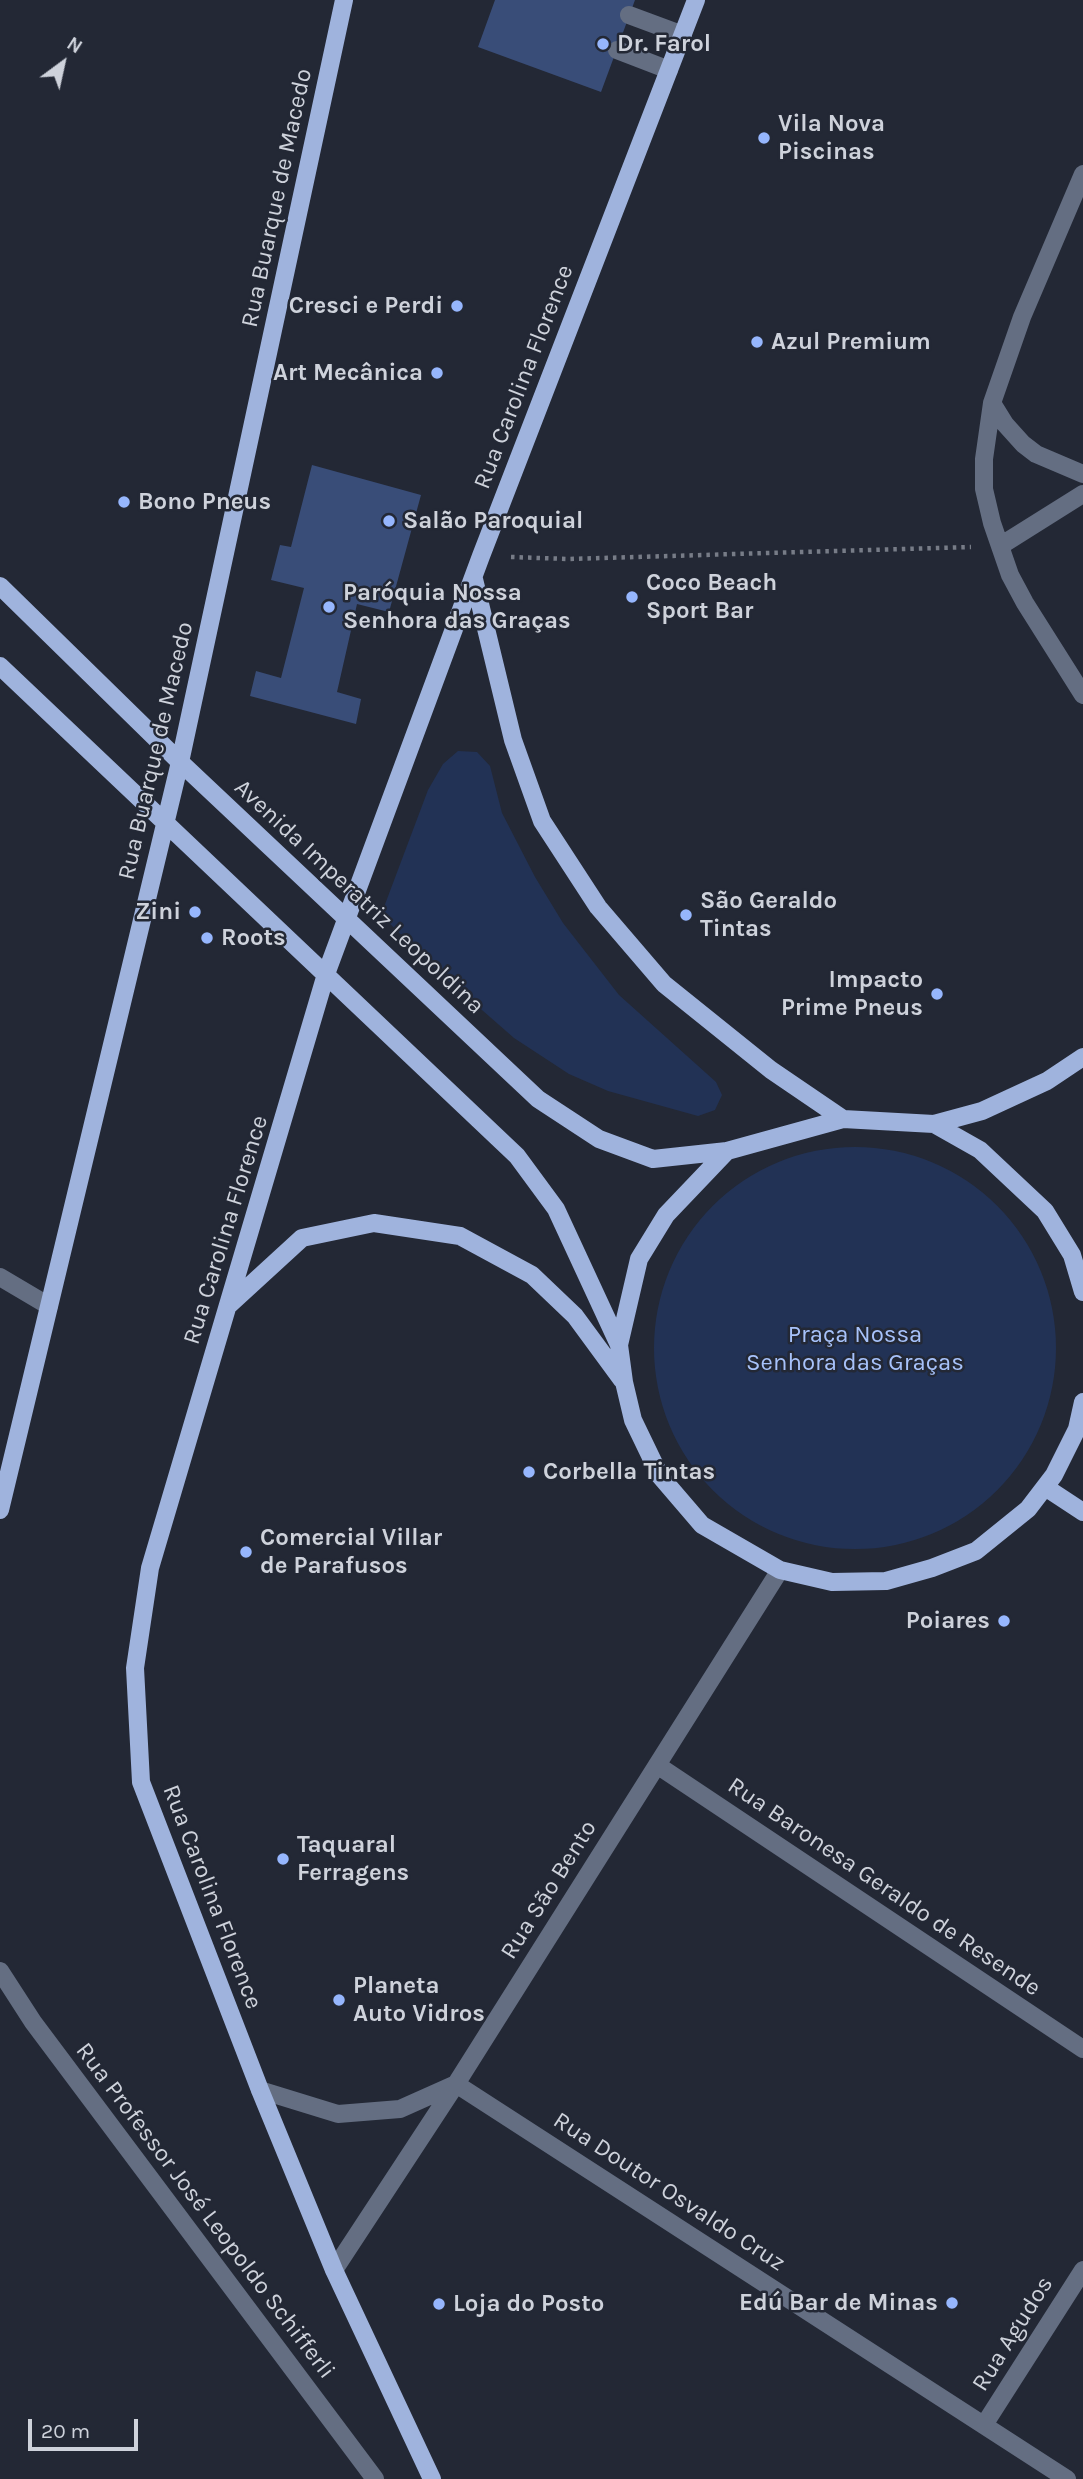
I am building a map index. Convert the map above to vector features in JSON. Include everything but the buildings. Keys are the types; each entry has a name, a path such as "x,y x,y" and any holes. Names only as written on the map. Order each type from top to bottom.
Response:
{"main road":[{"name":"Rua Buarque de Macedo","path":"0,1510 180,762 344,0"},
{"name":"Rua Carolina Florence","path":"432,2479 334,2270 141,1782 135,1668 150,1568 326,974 481,556 696,0"},
{"path":"474,579 513,740 542,821 598,907 664,984 771,1070 843,1119"},
{"name":"Avenida Imperatriz Leopoldina","path":"0,586 180,762 538,1099 599,1139 653,1159 727,1151"},
{"path":"0,666 517,1156 556,1209 620,1345"},
{"path":"1083,1057 1047,1081 982,1111 934,1124 843,1119 727,1151 666,1215 639,1259 620,1345 624,1382 633,1420 660,1476 702,1525 780,1570 832,1582 886,1581 932,1568 976,1550 1028,1509 1054,1475 1077,1429 1083,1402"},
{"path":"934,1124 980,1150 1045,1211 1072,1255 1083,1292"},
{"path":"230,1304 302,1238 374,1223 460,1236 532,1275 575,1315 624,1382"},
{"path":"1045,1487 1083,1512"}],"street":[{"path":"629,15 683,35"},
{"path":"617,50 669,70"},
{"path":"1083,174 1022,317 992,403 984,459 984,489 1010,575 1083,695"},
{"path":"992,403 1005,424 1023,444 1036,454 1083,474"},
{"path":"1000,546 1083,494"},
{"path":"0,1277 49,1306"},
{"name":"Rua São Bento","path":"334,2270 456,2084 780,1570"},
{"name":"Rua Baronesa Geraldo de Resende","path":"657,1765 1083,2049"},
{"name":"Rua Professor José Leopoldo Schifferli","path":"0,1970 41,2033 375,2479"},
{"path":"261,2090 338,2114 400,2109 456,2084"},
{"name":"Rua Doutor Osvaldo Cruz","path":"456,2084 1067,2479"},
{"name":"Rua Agudos","path":"984,2425 1083,2270"}],"path":[{"path":"481,556 568,559 1000,546"}],"green space":[{"path":"458,751 477,752 490,766 502,813 535,877 563,923 619,995 716,1082 722,1095 715,1110 698,1116 608,1091 569,1074 514,1038 442,975 381,915 428,790 443,764"},
{"name":"Praça Nossa Senhora das Graças","path":"855,1147 894,1150 950,1170 983,1192 1011,1220 1033,1253 1048,1290 1053,1309 1056,1348 1053,1387 1033,1443 1011,1476 983,1504 950,1526 913,1541 894,1546 855,1549 816,1546 760,1526 727,1504 699,1476 677,1443 662,1406 657,1387 654,1348 657,1309 677,1253 699,1220 727,1192 760,1170 797,1155 816,1150"}],"place":[{"name":"Dr. Farol","path":"603,44"},
{"name":"Vila Nova Piscinas","path":"764,138"},
{"name":"Cresci e Perdi","path":"457,306"},
{"name":"Azul Premium","path":"757,342"},
{"name":"Art Mecânica","path":"437,373"},
{"name":"Bono Pneus","path":"124,502"},
{"name":"Salão Paroquial","path":"389,521"},
{"name":"Coco Beach Sport Bar","path":"632,597"},
{"name":"Paróquia Nossa Senhora das Graças","path":"329,607"},
{"name":"Zini","path":"195,912"},
{"name":"São Geraldo Tintas","path":"686,915"},
{"name":"Roots","path":"207,938"},
{"name":"Impacto Prime Pneus","path":"937,994"},
{"name":"Corbella Tintas","path":"529,1472"},
{"name":"Comercial Villar de Parafusos","path":"246,1552"},
{"name":"Poiares","path":"1004,1621"},
{"name":"Taquaral Ferragens","path":"283,1859"},
{"name":"Planeta Auto Vidros","path":"339,2000"},
{"name":"Edú Bar de Minas","path":"952,2303"},
{"name":"Loja do Posto","path":"439,2304"}]}
